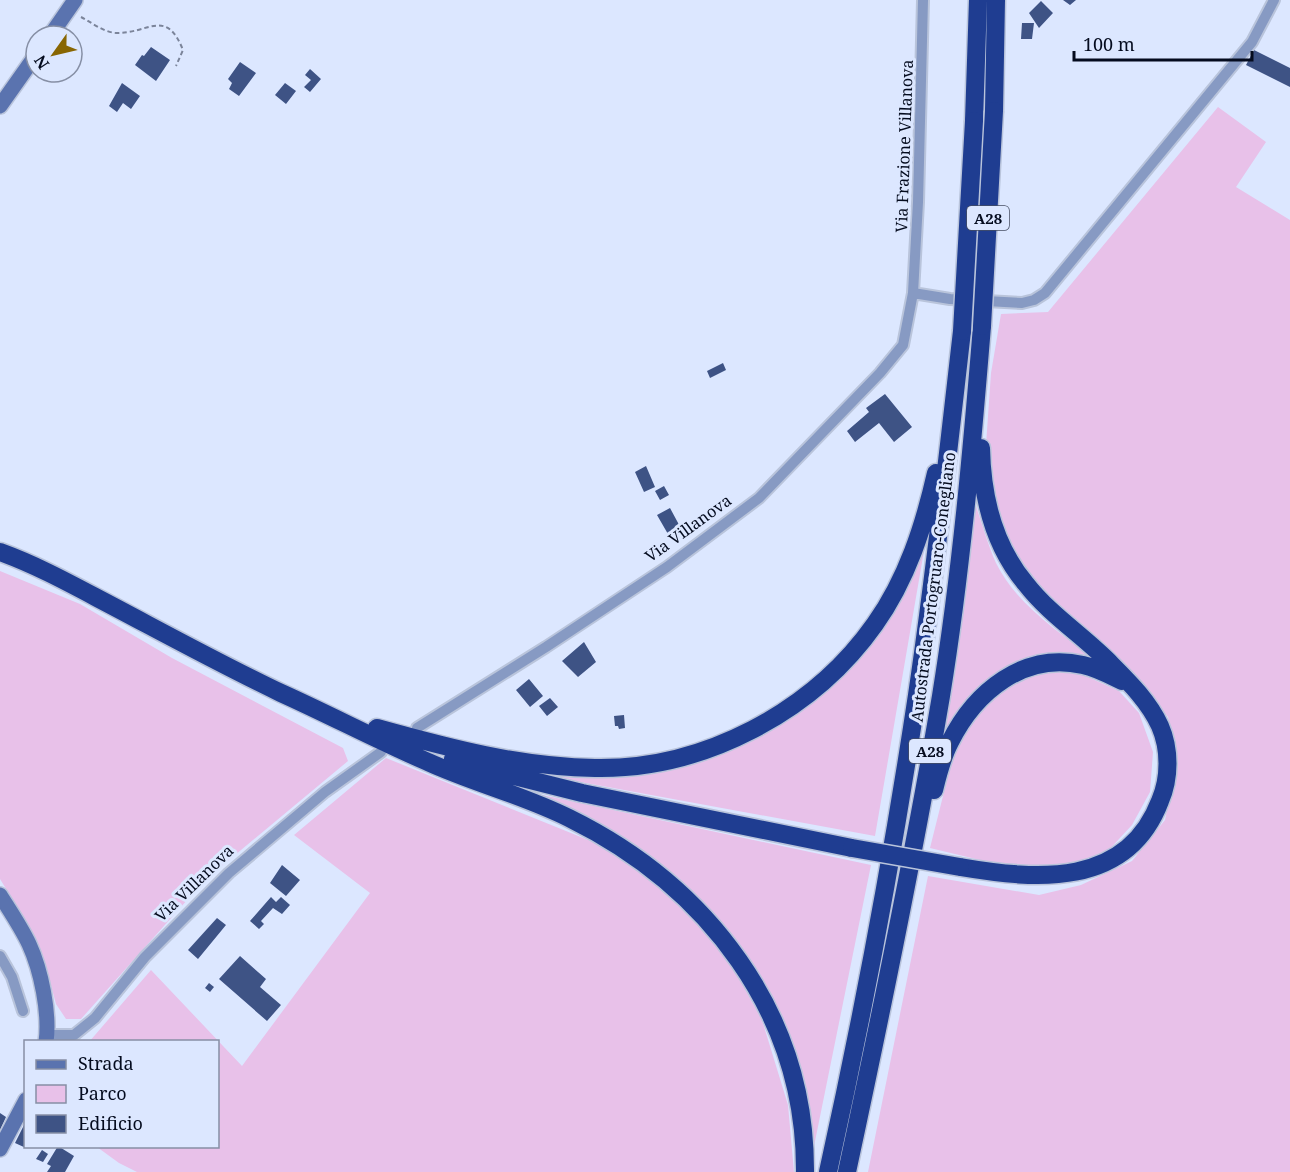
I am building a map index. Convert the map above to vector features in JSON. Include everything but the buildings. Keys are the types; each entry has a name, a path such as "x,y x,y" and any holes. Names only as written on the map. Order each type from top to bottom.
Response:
{"highway":[{"name":"Autostrada Portogruaro-Conegliano","path":"828,1172 851,1068 891,861 939,540 962,331 974,121 978,0"},
{"name":"Autostrada Portogruaro-Conegliano","path":"847,1172 878,1031 941,695 964,528 982,326 994,111 996,0"},
{"path":"335,717 470,765 582,793 852,848 993,873 1059,875 1086,870 1107,862 1129,848 1154,817 1167,774 1167,752 1161,727 1149,706 1133,687 1090,643 1053,612 1026,584 1000,543 992,525 981,467 978,375"},
{"path":"335,717 507,761 547,766 596,768 635,766 672,760 712,748 748,732 783,712 835,669 876,623 895,592 916,546 931,495 956,382"},
{"path":"0,552 67,582 248,676 429,763 522,796 569,818 634,856 669,883 717,930 738,958 773,1020 798,1102 805,1147 805,1172"},
{"path":"878,1031 907,934 940,766 948,744 961,720 979,698 1010,674 1044,664 1064,662 1084,665 1133,687"}],"street":[{"name":"Via Frazione Villanova","path":"913,293 918,202 923,0"},
{"path":"913,293 950,299 1022,303 1034,300 1045,293 1252,42 1274,0"},
{"path":"59,24 72,5"},
{"path":"0,106 24,72"},
{"name":"Via Villanova","path":"417,728 667,567 759,498 880,373 903,345 913,293"},
{"name":"Via Villanova","path":"46,1038 74,1035 88,1023 145,957 229,873 325,792 381,752"},
{"path":"0,895 29,944 40,975 45,1005 46,1038"},
{"path":"0,956 12,977 23,1011"},
{"path":"0,1149 24,1104"}],"path":[{"path":"72,5 101,28 115,33 160,24 169,27 178,38 183,50 176,66"}],"green space":[{"path":"1218,107 1266,142 1236,187 1290,220 1290,1172 868,1172 928,876 1039,895 1081,885 1132,861 1165,820 1177,759 1168,717 1131,672 1036,587 1005,545 993,514 986,445 991,373 1001,314 1048,312"},
{"path":"976,506 996,563 1004,578 1039,616 1093,658 1043,653 1002,670 965,703 943,739"},
{"path":"926,539 875,836 537,774 590,776 670,766 819,692"},
{"path":"0,571 80,604 172,658 343,748 348,761 205,880 81,1019 66,1019 56,1004 46,967 29,926 0,879"},
{"path":"1070,669 1119,691 1139,713 1153,752 1150,792 1132,825 1106,853 1063,866 1005,866 930,848 955,748 990,697 1025,675"},
{"path":"386,758 603,846 667,892 722,947 762,1020 788,1105 794,1172 137,1172 119,1163 98,1148 219,1148 219,1042 242,1066 370,893 294,835"},
{"path":"538,794 871,865 811,1161 797,1059 768,992 730,935 679,878 616,834"},
{"path":"151,970 217,1040 91,1040"}]}
